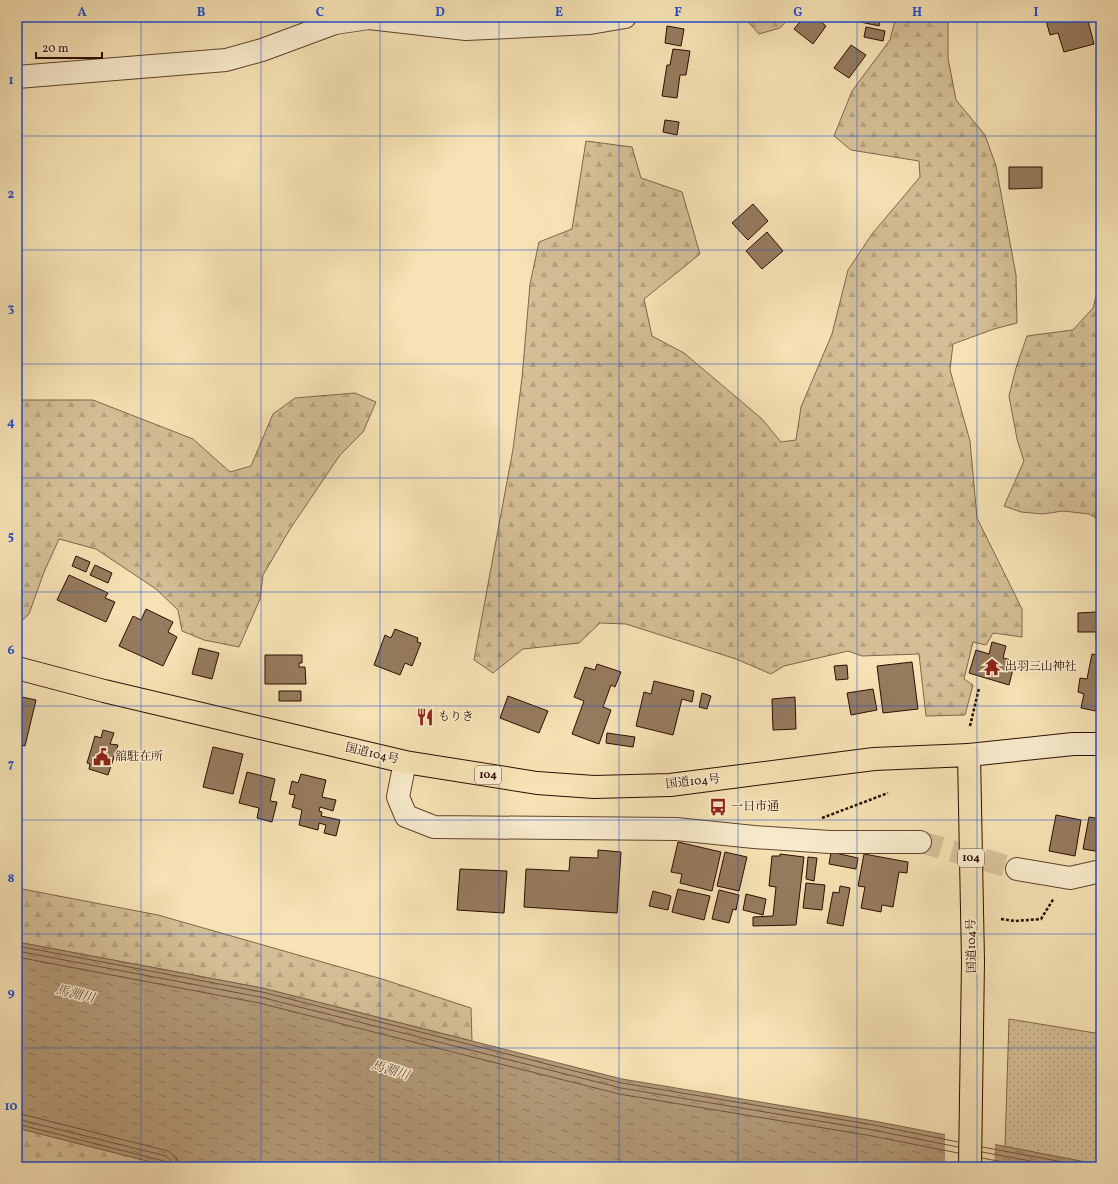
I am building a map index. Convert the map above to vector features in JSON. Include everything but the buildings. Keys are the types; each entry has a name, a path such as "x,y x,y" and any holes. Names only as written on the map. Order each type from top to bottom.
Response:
{"highway":[{"name":"国道104号","path":"17,668 112,693 405,762 537,783 594,787 670,785 874,759 969,755 973,961 970,1167"}],"street":[{"path":"17,77 226,60 262,50 334,22 369,18 466,29 590,23 625,17"},
{"path":"969,755 1073,744 1101,744"},
{"path":"405,762 398,797 406,816 434,827 676,829 754,837 830,842 920,842"},
{"path":"1017,869 1070,878 1101,871"}],"path":[{"path":"970,726 979,688"},
{"path":"796,840 801,826 888,793"},
{"path":"1001,919 1015,921 1041,919 1054,897 1057,876"}],"green space":[{"path":"744,17 790,17 780,28 759,34"},
{"path":"896,17 948,17 948,58 956,100 985,135 996,166 1016,275 1017,323 994,329 953,344 950,370 970,441 977,518 1022,609 1022,637 993,633 986,645 973,642 964,679 973,685 965,715 926,716 919,654 862,656 848,651 784,666 771,674 736,659 626,624 600,623 579,643 523,649 493,673 474,660 513,449 522,378 530,284 539,242 572,229 586,141 632,147 641,178 682,192 700,254 644,299 652,336 684,353 762,419 781,442 796,440 801,407 832,334 848,270 872,234 920,177 919,161 851,150 834,136 852,91 890,40"},
{"path":"1101,276 1101,521 1089,514 1063,511 1043,514 1021,512 1004,506 1024,461 1017,439 1009,396 1016,368 1027,336 1073,330 1093,308"},
{"path":"355,393 376,402 363,432 340,455 290,529 263,575 260,599 239,647 204,640 182,631 178,610 156,589 96,549 59,539 44,572 29,614 17,625 17,400 93,400 193,439 230,472 251,466 273,414 295,398"},
{"path":"17,888 158,915 382,979 471,1008 472,1041 262,988 17,942"},
{"path":"1009,1019 1101,1034 1101,1165 1005,1147"},
{"path":"17,1128 171,1167 17,1167"}],"water":[{"name":"馬淵川","path":"17,942 262,988 622,1079 874,1121 1101,1165 1101,1167 171,1167 17,1128"}],"pier":[{"path":"945,1133 995,1143 994,1167 945,1167"}],"tunnel":[{"path":"920,842 1017,869"}],"place":[{"name":"出羽三山神社","path":"992,667"},
{"name":"もりき","path":"425,717"},
{"name":"舘駐在所","path":"102,757"},
{"name":"一日市通","path":"718,807"}]}
